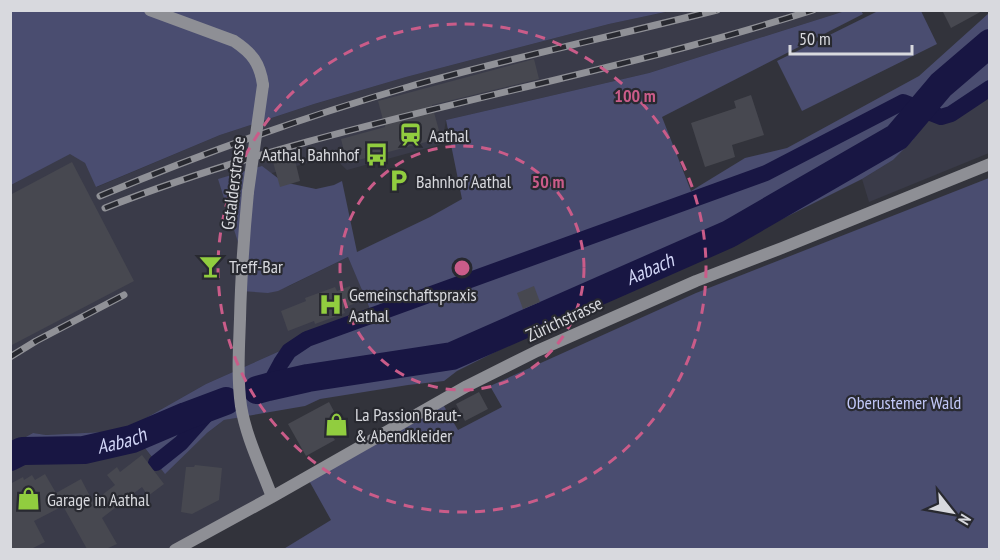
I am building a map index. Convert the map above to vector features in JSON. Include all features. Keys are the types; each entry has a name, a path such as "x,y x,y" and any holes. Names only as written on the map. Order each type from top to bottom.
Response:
{"main road":[{"name":"Gstalderstrasse","path":"150,10 161,16 234,41 254,58 261,72 263,84 248,192 241,282 240,393 247,428 272,497"},
{"name":"Zürichstrasse","path":"174,549 272,497 467,386 575,334 696,281 990,164"}],"shaded area":[{"path":"670,11 845,11 649,73 446,120 442,144 347,170 332,156 265,175 219,179 242,255 268,293 289,286 348,257 374,316 307,339 206,384 123,431 46,435 33,433 11,445 11,185 70,153 85,163 97,187 220,135 314,104 406,77 609,24"},
{"path":"989,92 989,153 869,202 862,179 893,160 913,140 929,116 942,120 955,116"},
{"path":"243,416 272,497 175,549 11,550 11,469 24,462 114,457 145,448 156,463 207,433 224,420"}],"green space":[{"path":"880,10 921,11 937,44 802,111 777,61"},
{"path":"10,11 670,11 609,24 406,77 314,104 220,135 96,187 85,163 70,154 11,185"},
{"path":"845,11 861,11 863,14 662,117 691,191 745,158 787,148 919,76 989,13 989,92 955,116 942,120 929,116 913,140 893,160 862,179 738,243 505,347 457,371 444,381 320,399 305,406 224,420 207,433 165,474 145,448 114,457 24,462 11,469 11,445 33,433 46,435 123,431 206,384 307,339 373,316 348,257 278,291 268,293 241,291 242,255 218,179 262,166 283,182 316,189 342,181 357,252 462,199 446,120 649,73"},
{"name":"Oberustemer Wald","path":"989,178 989,549 282,550 331,520 307,477 441,401 458,430 502,407 490,386 696,293"}],"building":[{"path":"942,10 984,10 951,28"},
{"path":"534,59 539,79 432,105 441,138 347,163 341,139 385,127 378,101"},
{"path":"751,95 764,135 732,145 735,157 705,167 691,123 736,108 734,101"},
{"path":"294,156 300,181 280,187 273,162"},
{"path":"72,162 134,281 10,346 10,195"},
{"path":"350,286 356,303 343,308 345,313 288,331 281,311 306,301 305,298 335,287 337,291"},
{"path":"534,286 540,302 523,309 517,293"},
{"path":"479,392 488,409 465,421 456,404"},
{"path":"329,402 344,430 332,436 335,440 306,456 288,424"},
{"path":"142,455 164,484 148,496 142,487 102,518 117,544 106,549 87,549 63,506 34,521 45,542 31,549 10,549 10,484 23,477 24,480 32,475 35,480 45,474 56,493 81,479 93,502 115,485 107,475 117,467 120,472"},
{"path":"195,465 222,468 219,500 192,514 181,512 186,467"}],"waterway":[{"name":"Aabach","path":"257,390 308,378 452,356 729,234 897,137 941,85 990,43"},
{"path":"268,387 289,351 307,339 766,173 903,102 941,117 951,114 990,88"},
{"name":"Aabach","path":"10,457 22,451 84,450 132,439 226,401"},
{"path":"156,463 181,443 215,405"}],"railway":[{"path":"100,196 252,137 408,87 717,10"},
{"path":"105,208 192,177 279,150 636,60 813,10"},
{"path":"10,357 124,295"}],"place":[{"name":"Aathal","path":"411,135"},
{"name":"Aathal, Bahnhof","path":"377,154"},
{"name":"Bahnhof Aathal","path":"398,181"},
{"name":"Treff-Bar","path":"211,266"},
{"name":"Gemeinschaftspraxis Aathal","path":"331,304"},
{"name":"La Passion Braut- & Abendkleider","path":"337,424"},
{"name":"Garage in Aathal","path":"29,499"}]}
